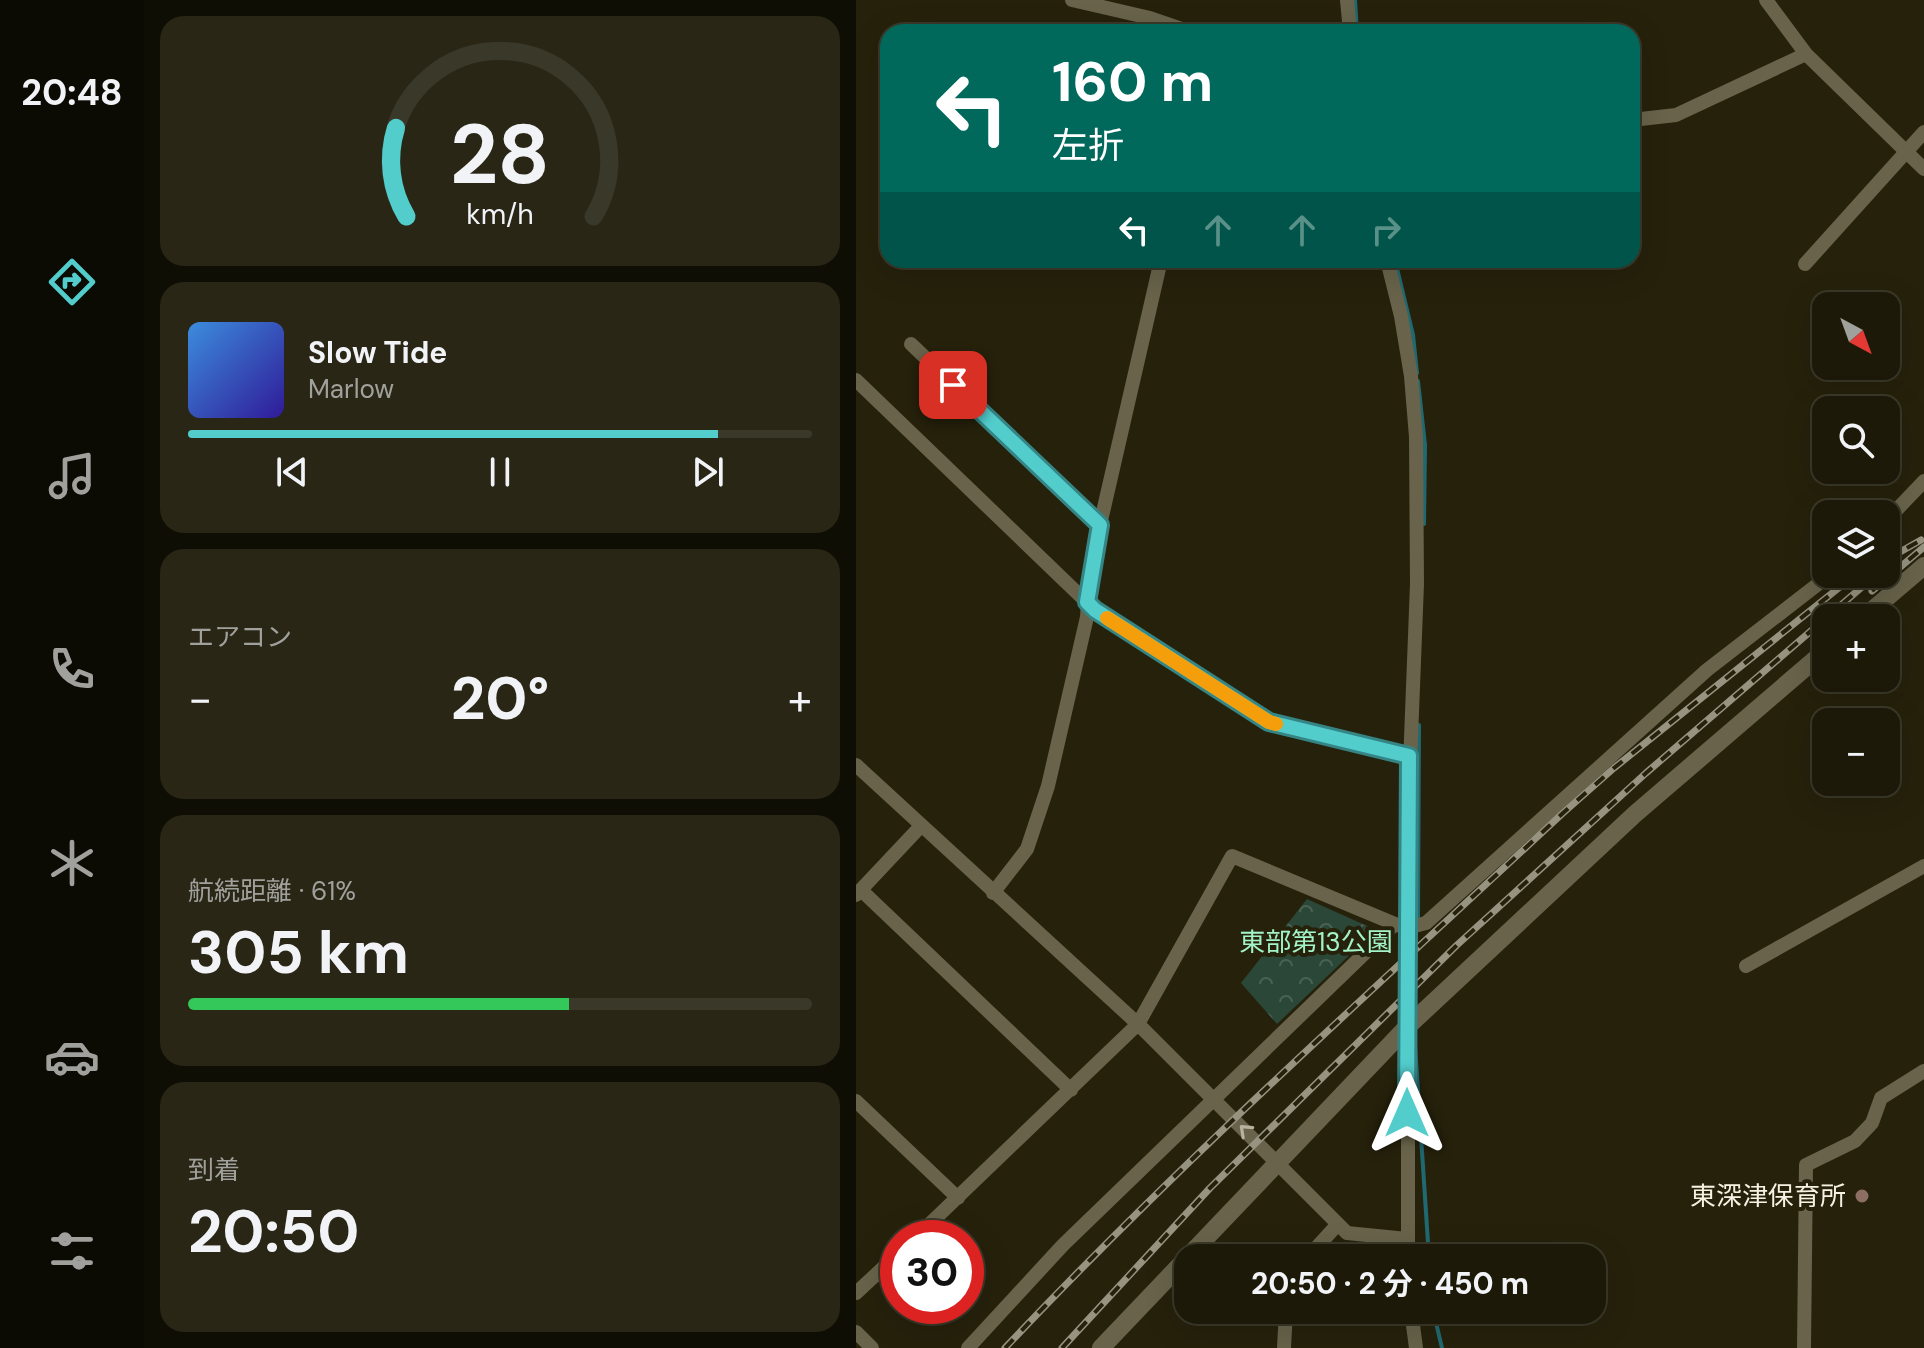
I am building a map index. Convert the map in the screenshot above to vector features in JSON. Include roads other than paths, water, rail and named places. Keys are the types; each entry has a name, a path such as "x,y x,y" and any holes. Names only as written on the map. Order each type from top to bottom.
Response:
{"street":[{"path":"1072,0 1168,24"},
{"path":"1347,0 1349,24"},
{"path":"1766,0 1806,54 1924,169"},
{"path":"1640,120 1676,115 1806,54"},
{"path":"1805,264 1924,132"},
{"path":"993,893 1027,849 1048,786 1087,617 1100,525 1159,268"},
{"path":"1389,268 1401,316 1416,437 1417,584 1401,926 1407,1027 1407,1244"},
{"path":"911,344 1100,525"},
{"path":"856,380 1087,602 1269,722 1409,756"},
{"path":"1900,506 1924,481"},
{"path":"1879,604 1924,566"},
{"path":"934,1220 1138,1024 1232,856 1401,926 1426,923 1707,670 1813,588"},
{"path":"1101,1348 1407,1027 1635,814 1812,662"},
{"path":"856,765 1138,1024 1347,1233 1407,1239"},
{"path":"920,827 858,893 1071,1090"},
{"path":"1746,966 1924,866"},
{"path":"968,1348 1063,1245 1212,1099 1401,926"},
{"path":"1804,1348 1806,1165 1855,1141 1872,1123 1881,1098 1924,1071"},
{"path":"856,1101 958,1198"},
{"path":"1320,1244 1338,1224"},
{"path":"856,1293 880,1271"},
{"path":"1284,1348 1285,1324"},
{"path":"1413,1324 1416,1348"},
{"path":"856,1332 872,1348"}],"waterway":[{"path":"1355,0 1356,24"},
{"path":"1397,268 1413,335 1417,373"},
{"path":"1418,381 1425,445 1424,524"},
{"path":"1418,919 1419,725"},
{"path":"1415,1045 1428,1244"},
{"path":"1436,1324 1442,1348"}],"railway":[{"path":"1900,552 1921,540"},
{"path":"1872,591 1924,547"},
{"path":"1005,1348 1209,1143 1563,813 1614,768 1839,588"},
{"path":"1062,1348 1210,1188 1457,945 1646,773 1861,588"}],"place":[{"name":"東深津保育所","path":"1862,1196"}],"park label":[{"name":"東部第13公園","path":"1316,942"}]}
